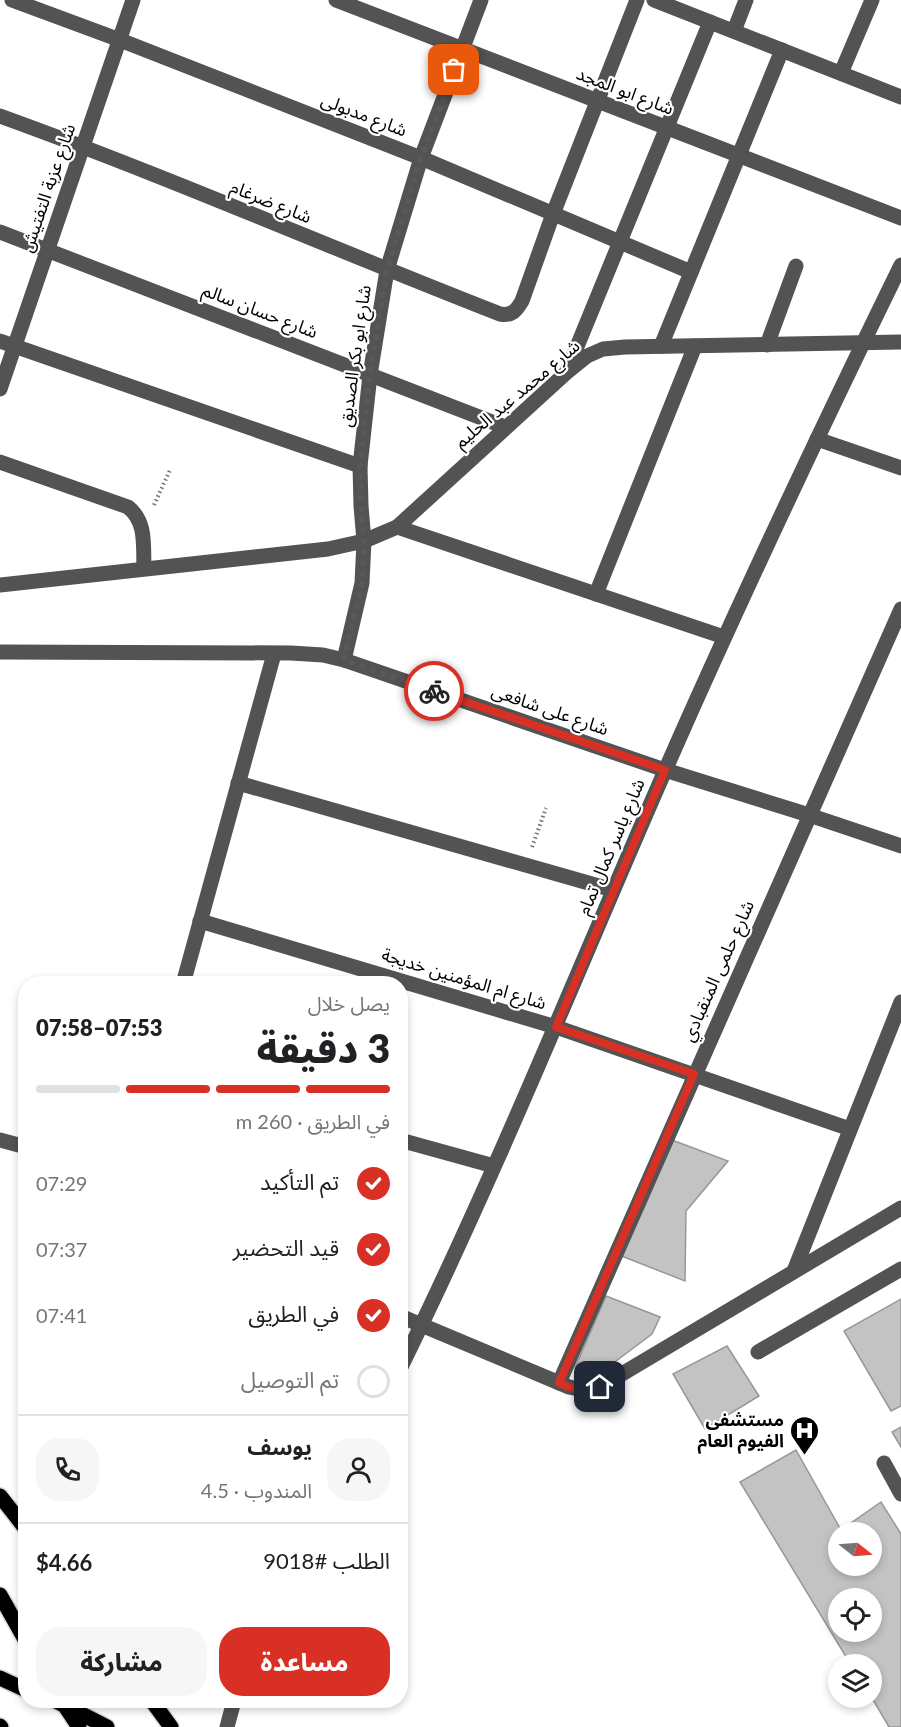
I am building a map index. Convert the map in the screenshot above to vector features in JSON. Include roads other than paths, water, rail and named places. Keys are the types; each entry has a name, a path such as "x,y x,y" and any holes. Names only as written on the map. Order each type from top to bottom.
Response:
{"main road":[{"path":"0,1496 18,1519"},
{"path":"0,1595 18,1627"},
{"path":"0,1678 18,1686"},
{"path":"65,1708 79,1727"},
{"path":"71,1708 106,1727"},
{"path":"157,1708 171,1727"}],"street":[{"name":"شارع مدبولى","path":"12,0 421,158 691,272"},
{"name":"شارع عزبة التفتيش","path":"0,389 7,344 48,250 133,0"},
{"name":"شارع ابو المجد","path":"336,0 901,218"},
{"name":"شارع ابو بكر الصديق","path":"344,660 362,583 364,541 360,466 370,375 387,270 421,158 481,0"},
{"path":"553,214 637,0"},
{"path":"654,0 901,97"},
{"path":"734,31 746,0"},
{"path":"841,73 872,0"},
{"path":"566,373 710,22"},
{"path":"661,346 782,50"},
{"name":"شارع ضرغام","path":"0,116 500,314 514,313 522,302 553,214"},
{"name":"شارع حسان سالم","path":"0,232 505,427"},
{"name":"شارع ياسر كمال تمام","path":"408,1353 556,1027 613,890 724,637 901,265"},
{"path":"767,345 796,267"},
{"name":"شارع محمد عبد الحليم","path":"0,585 328,549 364,541 396,527 566,373 587,356 603,349 901,342"},
{"path":"7,344 360,466"},
{"path":"596,594 695,346"},
{"path":"817,439 901,468"},
{"path":"0,462 128,507 138,517 142,530 144,568"},
{"path":"396,527 724,637"},
{"name":"شارع حلمى المنقبادي","path":"559,1383 901,609"},
{"name":"شارع على شافعى","path":"0,652 307,654 344,660 665,770 901,846"},
{"path":"185,976 274,654"},
{"path":"238,783 613,890"},
{"name":"شارع ام المؤمنين خديجة","path":"201,921 385,976"},
{"name":"شارع ام المؤمنين خديجة","path":"408,983 556,1027 850,1130"},
{"path":"794,1271 901,1002"},
{"path":"0,1140 18,1145"},
{"path":"408,1142 494,1166"},
{"path":"408,1320 559,1383 577,1389 592,1389 600,1387 901,1208"},
{"path":"758,1352 901,1269"},
{"path":"884,1463 901,1494"},
{"path":"228,1727 232,1708"}],"place":[{"name":"مستشفى الفيوم العام","path":"805,1456"}]}
